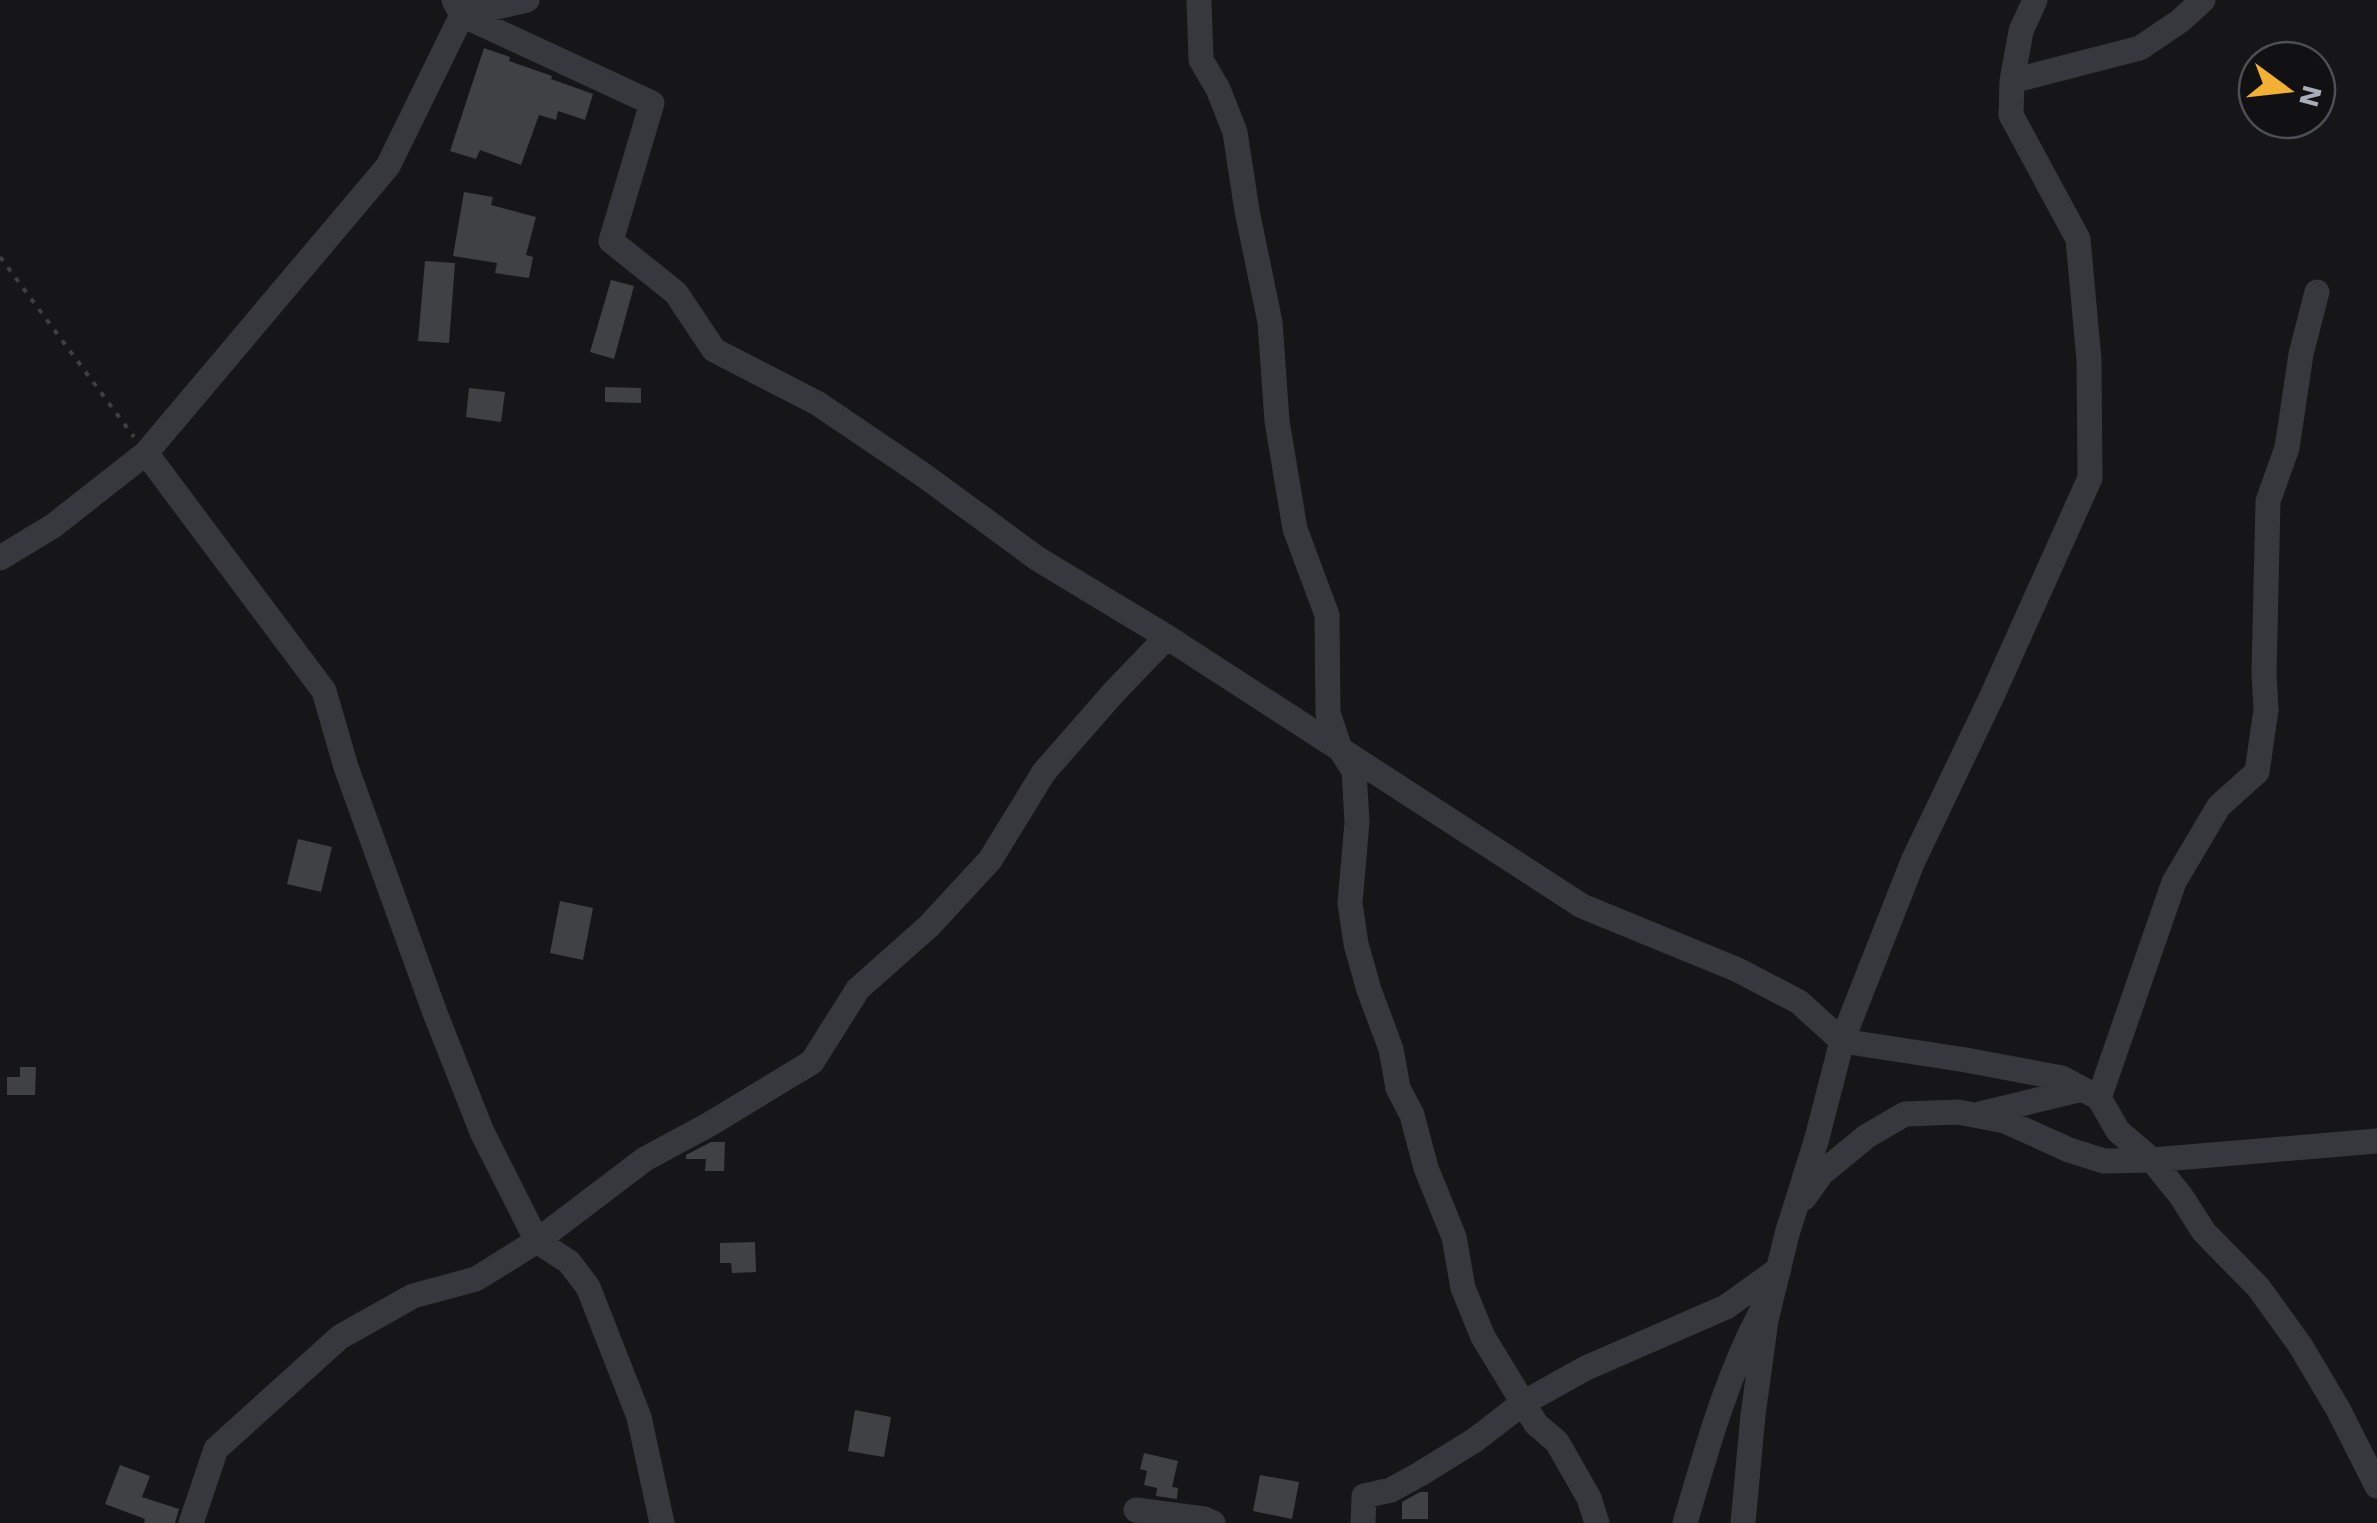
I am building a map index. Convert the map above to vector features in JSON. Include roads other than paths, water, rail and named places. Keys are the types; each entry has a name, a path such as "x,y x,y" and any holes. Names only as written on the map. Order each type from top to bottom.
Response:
{"street":[{"path":"464,5 527,0"},
{"path":"1199,0 1201,60 1235,132 1270,322 1277,422 1295,529 1327,615 1328,713 1340,749 1354,770 1357,822 1350,902 1356,944 1391,1049 1398,1088 1412,1115 1426,1168 1454,1237 1464,1288 1483,1336 1536,1424 1558,1442 1597,1523"},
{"path":"1743,1523 1766,1320 1842,1040 1913,860 2090,478 2089,360 2078,240 2012,116 2012,81 2021,31 2035,0"},
{"path":"2012,81 2140,48 2203,0"},
{"path":"0,558 53,526 146,453 388,166 464,5"},
{"path":"464,5 652,103 611,241 676,293 714,350 817,403 1038,558 1168,636 1582,906 1738,970 1799,1002 1842,1040 2062,1078 2091,1094 2118,1132 2152,1160 2204,1232 2258,1288 2300,1344 2377,1486"},
{"path":"2091,1094 2174,882 2219,806 2257,772 2266,710 2268,501 2287,448 2301,354 2317,292"},
{"path":"146,453 324,691 346,767 434,1012 482,1132 537,1241 569,1262 588,1288 640,1416 662,1523"},
{"path":"191,1523 216,1449 340,1337 413,1296 476,1279 537,1241 645,1159 812,1062 858,990 929,926 990,860 1044,772 1168,636"},
{"path":"1975,1115 2091,1094"},
{"path":"1794,1212 1822,1173 1867,1136 1905,1114 1958,1112 2005,1121 2104,1161 2377,1141"},
{"path":"1364,1523 1364,1496 1390,1490 1420,1474 1475,1440 1523,1403 1586,1368 1670,1333 1777,1277"},
{"path":"1685,1523 1746,1340 1777,1277"},
{"path":"1136,1510 1212,1523"}]}
